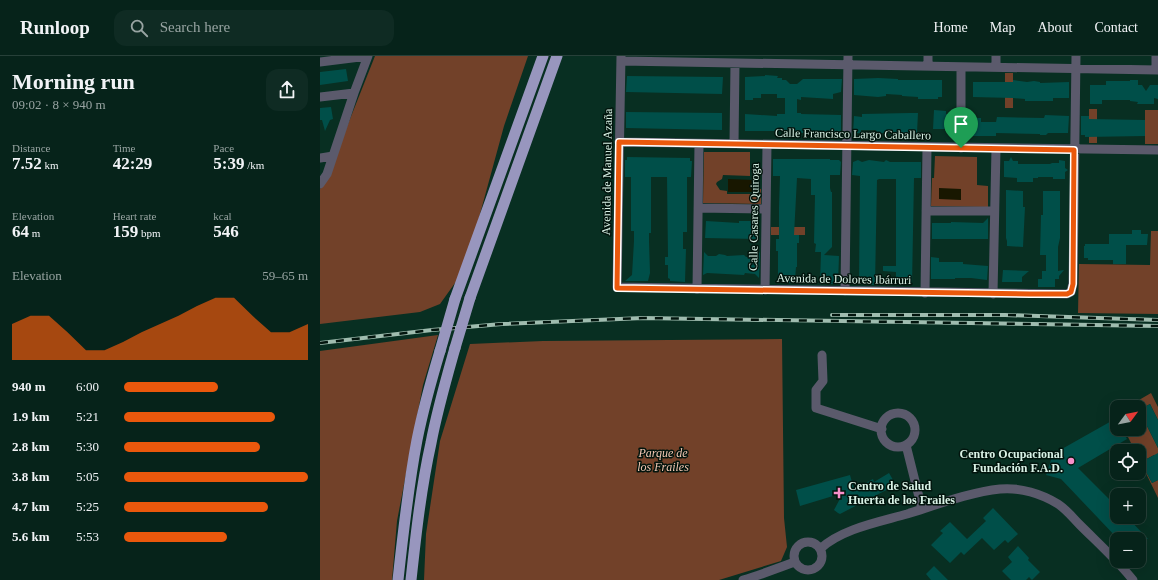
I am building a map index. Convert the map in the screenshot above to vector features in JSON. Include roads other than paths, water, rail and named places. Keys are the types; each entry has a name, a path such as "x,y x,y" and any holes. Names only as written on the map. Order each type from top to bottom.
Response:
{"highway":[{"path":"398,580 404,519 417,441 428,393 455,299 543,56"},
{"path":"411,580 418,520 430,444 442,395 470,298 557,56"}],"street":[{"path":"320,62 368,56 327,174 320,184"},
{"path":"928,56 928,66"},
{"path":"996,56 996,67"},
{"path":"1074,150 1076,56"},
{"path":"621,59 701,59 735,63 768,60 848,61 961,67 1157,70 1156,56"},
{"name":"Avenida de Manuel Azaña","path":"617,288 621,59"},
{"path":"845,291 848,61"},
{"path":"734,144 735,63"},
{"path":"961,67 961,148"},
{"path":"320,97 354,93"},
{"name":"Calle Francisco Largo Caballero","path":"619,142 1074,150 1158,150"},
{"path":"697,289 699,144"},
{"name":"Calle Casares Quiroga","path":"765,290 766,145"},
{"path":"925,293 927,147"},
{"path":"993,294 996,148"},
{"name":"Avenida de Dolores Ibárruri","path":"617,288 1067,294 1071,292 1073,284 1074,150"},
{"path":"320,158 333,156"},
{"path":"698,208 766,209"},
{"path":"926,211 994,212"},
{"path":"822,355 823,382 816,390 816,408 882,429"},
{"path":"899,413 906,415 914,424 914,436 906,445 895,446 889,444 882,435 884,422 893,414 899,413"},
{"path":"906,445 922,509"},
{"path":"820,549 826,543 848,532 922,509 980,492 1001,488 1017,489 1039,494 1060,505 1108,552 1132,580"},
{"path":"808,541 813,542 820,549 822,558 820,563 813,569 803,569 795,562 794,553 799,544 808,541"},
{"path":"743,580 762,575 795,562"}],"railway":[{"path":"832,315 1005,315 1158,320"},
{"path":"320,343 432,330 502,324 643,318 1158,326"}],"place":[{"name":"Centro Ocupacional Fundación F.A.D.","path":"1071,461"},
{"name":"Centro de Salud Huerta de los Frailes","path":"839,493"}],"park label":[{"name":"Parque de los Frailes","path":"663,460"}]}
